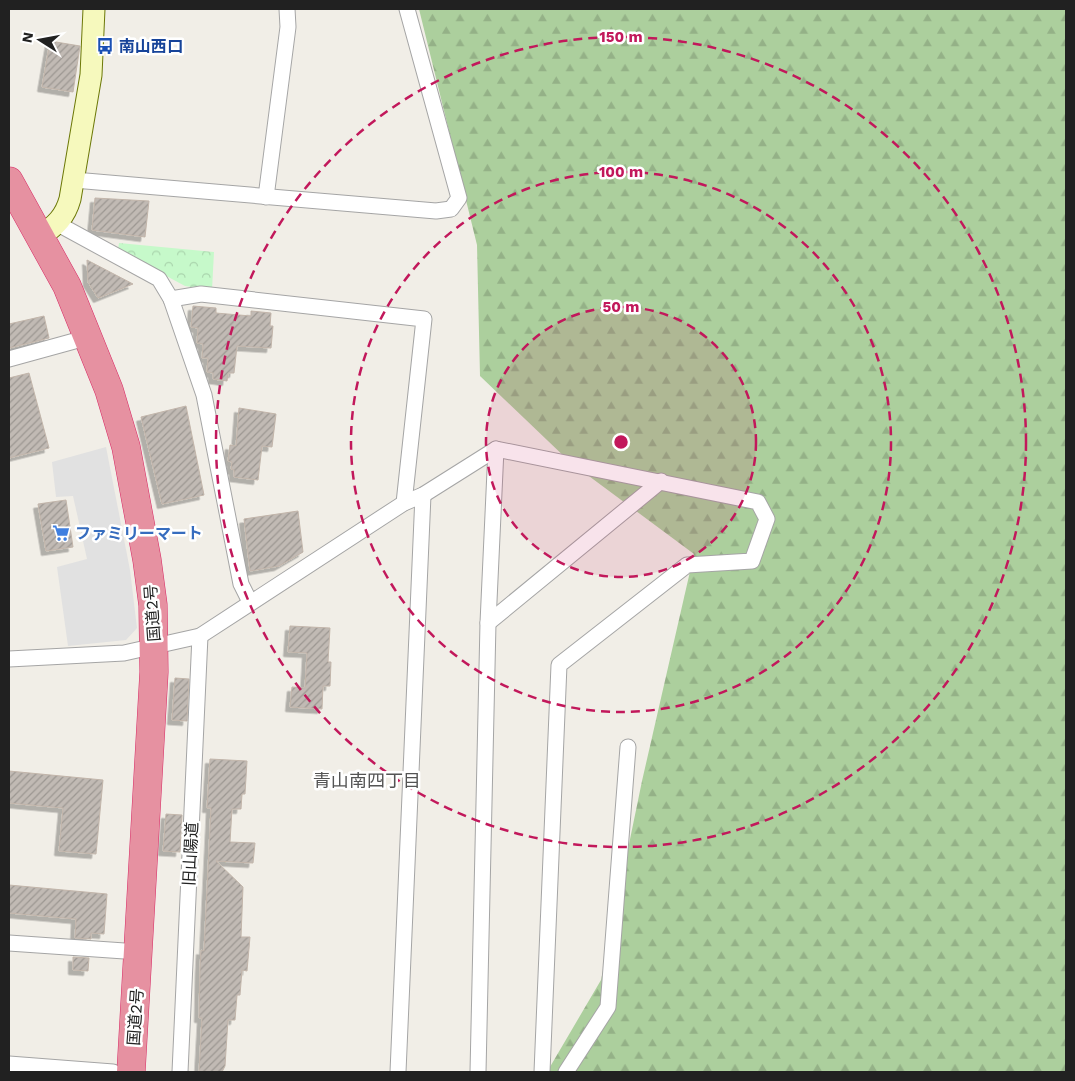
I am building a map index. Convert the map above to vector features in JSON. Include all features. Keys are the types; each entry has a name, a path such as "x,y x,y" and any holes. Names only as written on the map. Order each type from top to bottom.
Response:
{"highway":[{"name":"国道2号","path":"9,181 49,230 67,286 109,390 126,447 140,513 153,605 154,647 139,952 131,1072"}],"street":[{"path":"94,9 91,75 74,180 67,209 49,230 159,279 171,299 204,395 242,584 250,602"},
{"path":"266,197 288,27 287,9"},
{"path":"74,180 436,211 451,209 460,198 408,9"},
{"path":"171,299 201,294 424,318 404,503"},
{"path":"9,359 89,337"},
{"path":"9,659 124,652 200,636 404,503 423,495 496,448 758,502 767,519 752,561 687,565 559,666 542,1072"},
{"path":"478,1072 488,624 496,448"},
{"path":"488,624 661,481"},
{"path":"398,1072 423,495"},
{"name":"旧山陽道","path":"180,1072 200,636"},
{"path":"566,1072 608,1007 628,747"},
{"path":"9,943 139,952"},
{"path":"9,1064 113,1072"}],"green space":[{"path":"419,9 1066,9 1066,1072 547,1072 601,980 642,781 694,554 570,462 480,376 477,245"},
{"path":"119,243 214,252 212,290 185,286 118,250"}],"shaded area":[{"path":"106,447 130,570 137,628 126,640 68,646 57,567 87,559 73,496 56,497 52,462"}],"building":[{"path":"50,41 80,46 73,92 42,87"},
{"path":"95,198 149,201 145,237 92,230"},
{"path":"87,260 133,284 98,298 88,282"},
{"path":"193,306 216,308 216,313 251,316 251,311 271,313 270,326 273,326 271,348 237,346 234,373 228,373 227,381 213,379 213,373 207,372 208,358 202,358 203,344 197,343 198,328 191,327"},
{"path":"44,316 49,338 9,348 9,324"},
{"path":"29,373 49,448 9,458 9,378"},
{"path":"186,406 204,495 162,504 141,417"},
{"path":"239,408 276,414 272,447 262,446 258,480 234,477 234,470 231,469 232,462 228,461 230,445 236,446"},
{"path":"66,500 73,547 46,551 38,504"},
{"path":"298,511 303,552 279,566 250,571 244,519"},
{"path":"290,626 330,628 328,662 331,662 330,686 323,686 322,709 290,707 292,687 305,688 307,653 288,652"},
{"path":"175,678 189,679 187,721 172,720"},
{"path":"210,759 247,761 245,794 242,794 241,809 232,809 230,842 255,843 253,863 216,861 243,887 241,937 250,937 247,971 242,970 235,1020 228,1020 225,1066 222,1072 199,1072 202,1018 199,1018 200,968 201,950 204,951 211,808 207,808"},
{"path":"9,771 103,780 96,854 59,851 63,808 9,803"},
{"path":"166,814 182,815 180,852 163,851"},
{"path":"9,885 107,894 104,934 91,933 91,939 75,938 76,919 9,913"},
{"path":"73,957 89,958 88,971 73,970"}],"place":[{"name":"南山西口","path":"105,46"},
{"name":"ファミリーマート","path":"61,533"}],"district":[{"name":"青山南四丁目","path":"367,781"}]}
